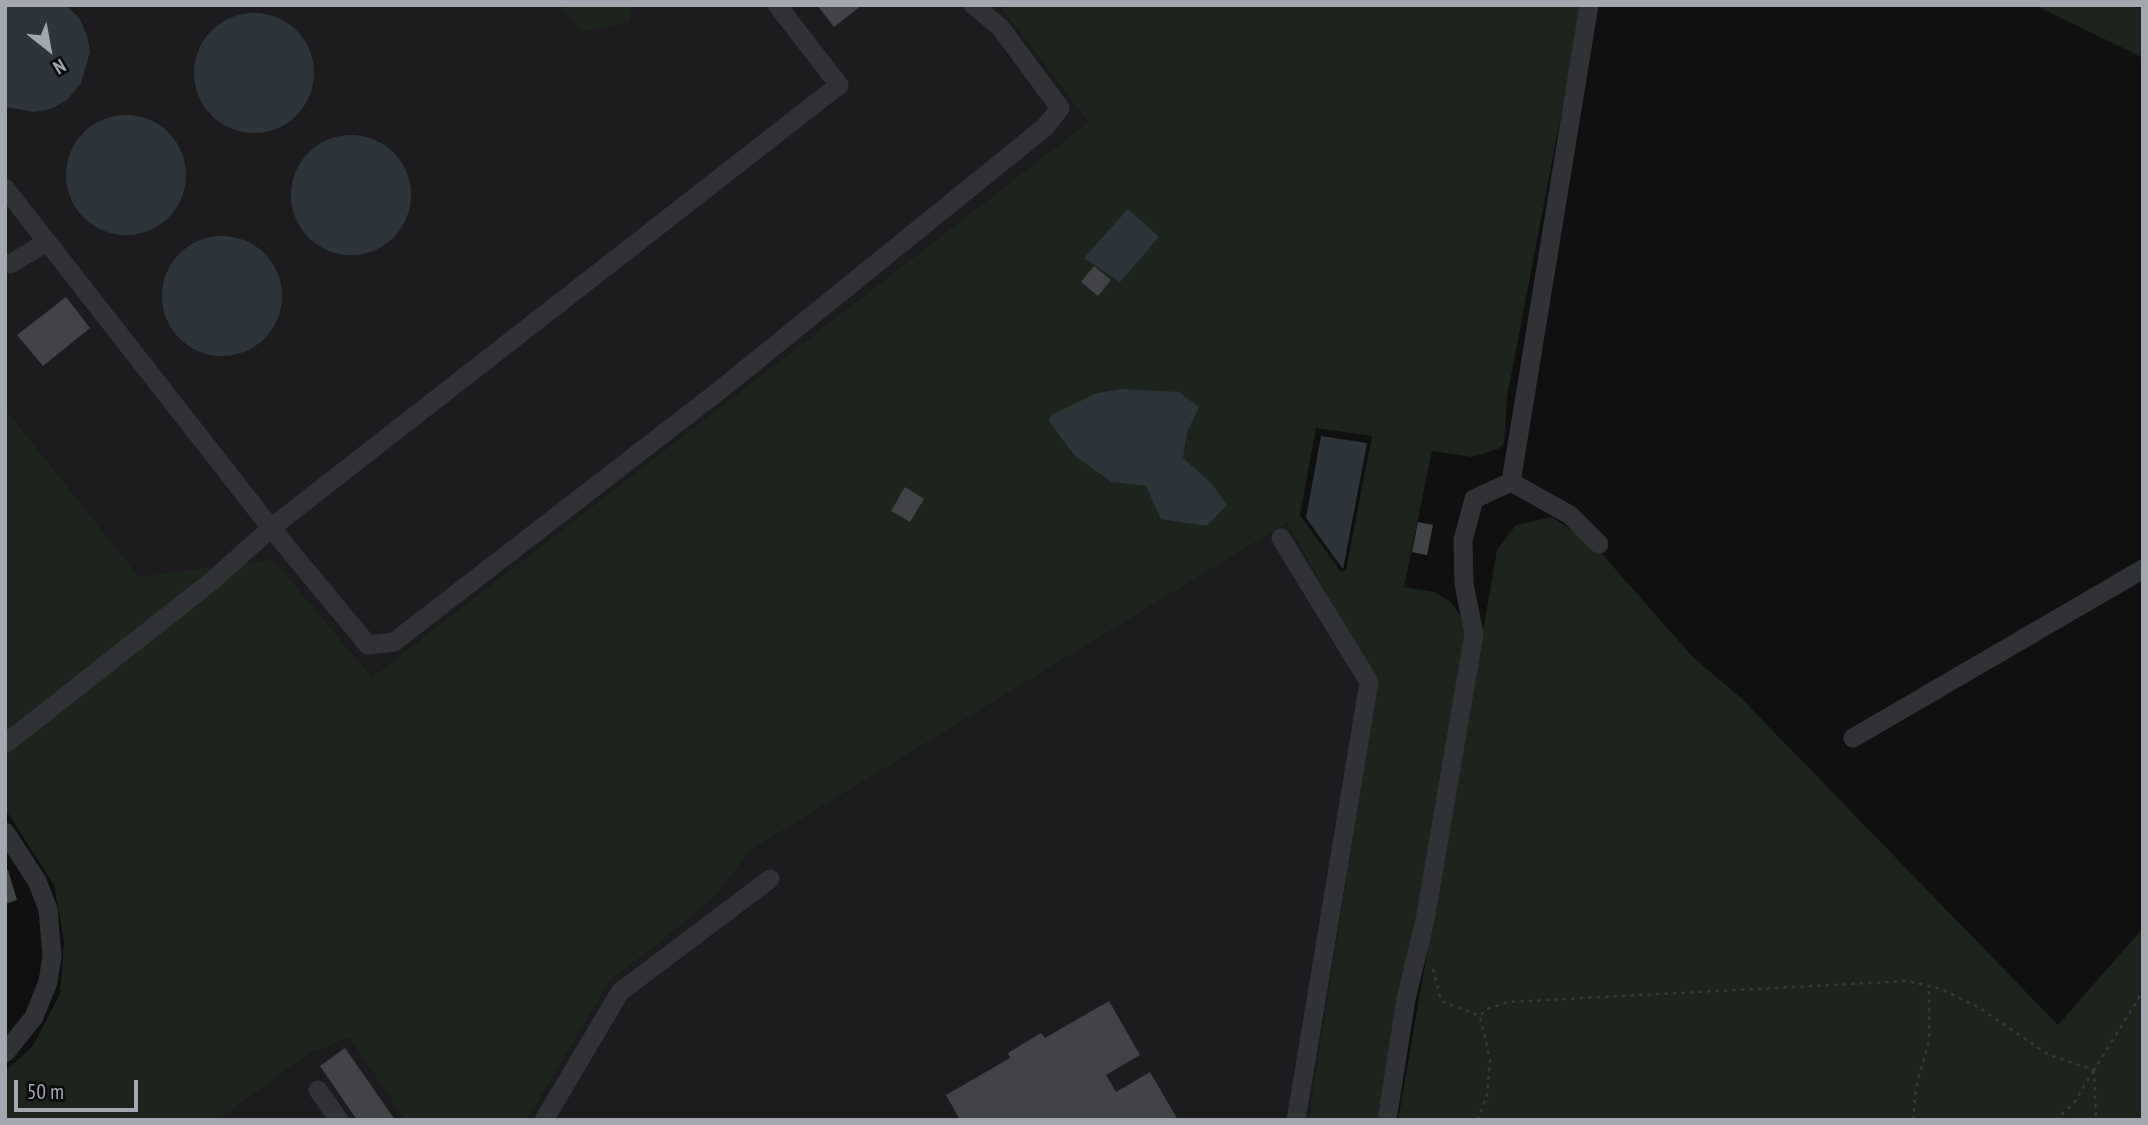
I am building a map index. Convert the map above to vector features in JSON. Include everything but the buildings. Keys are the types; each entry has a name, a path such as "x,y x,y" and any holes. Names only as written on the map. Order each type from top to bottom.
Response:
{"street":[{"path":"5,744 212,581 271,528 839,85 776,5"},
{"path":"5,188 271,528 368,645 394,642 720,390 1045,127 1060,108 1000,27 973,5"},
{"path":"1511,482 1588,5"},
{"path":"5,262 9,264 47,242"},
{"path":"1511,482 1570,515 1599,544"},
{"path":"1387,1120 1406,999 1474,634 1464,584 1464,540 1475,499 1511,482"},
{"path":"1282,538 1369,682 1296,1120"},
{"path":"1853,738 2143,569"},
{"path":"5,832 37,881 48,909 52,956 48,982 34,1017 5,1053"},
{"path":"544,1120 620,992 770,879"},
{"path":"318,1090 339,1120"}],"path":[{"path":"1417,951 1432,965 1441,1002 1480,1016"},
{"path":"1480,1016 1487,1009 1508,1002 1908,981 1929,986 1978,1007 2049,1055 2094,1070"},
{"path":"1913,1120 1916,1087 1929,1041 1929,986"},
{"path":"2055,1120 2074,1103 2143,991"},
{"path":"1477,1120 1487,1096 1490,1059 1480,1016"},
{"path":"2094,1070 2096,1120"}],"shaded area":[{"path":"5,5 999,5 1088,122 372,677 273,559 139,578 5,408"},
{"path":"5,5 66,5 79,18 87,35 90,52 81,83 68,99 51,109 34,112 5,107"},
{"path":"559,5 633,5 629,22 582,32"},
{"path":"999,5 1582,5 1507,397 1504,443 1498,449 1472,457 1432,451 1404,587 1435,592 1451,602 1462,618 1465,636 1381,1120 1308,1120 1377,683 1287,523 751,850 715,896 665,939 611,979 527,1120 405,1120 349,1038 309,1054 218,1120 5,1120 5,1071 32,1047 60,994 64,942 54,885 5,809 5,408 139,577 273,559 372,677 1088,122","holes":["1316,428 1372,436 1346,570 1341,572 1300,515"]},
{"path":"2034,5 2143,5 2143,58 2119,46"},
{"path":"254,13 277,18 296,31 309,50 314,73 309,96 296,115 277,128 254,133 231,128 212,115 199,96 194,73 199,50 212,31 231,18"},
{"path":"126,115 149,120 168,133 181,152 186,175 181,198 168,217 149,230 126,235 103,230 84,217 71,198 66,175 71,152 84,133 103,120"},
{"path":"351,135 374,140 393,153 406,172 411,195 406,218 393,237 374,250 351,255 328,250 309,237 296,218 291,195 296,172 309,153 328,140"},
{"path":"1128,209 1159,237 1120,282 1084,258"},
{"path":"222,236 245,241 264,254 277,273 282,296 277,319 264,338 245,351 222,356 199,351 180,338 167,319 162,296 167,273 180,254 199,241"},
{"path":"1123,389 1179,392 1199,407 1187,432 1183,458 1211,483 1227,505 1207,526 1161,519 1146,486 1112,482 1075,456 1049,421 1051,415 1097,393"},
{"path":"1321,436 1367,443 1343,569 1306,518"},
{"path":"1552,517 1595,546 1692,656 1742,699 2058,1025 2143,928 2143,1120 1398,1120 1497,550 1516,525"},
{"path":"1287,523 1377,683 1308,1120 527,1120 611,979 665,939 714,896 751,850"},
{"path":"349,1038 405,1120 218,1120 309,1054"}]}
